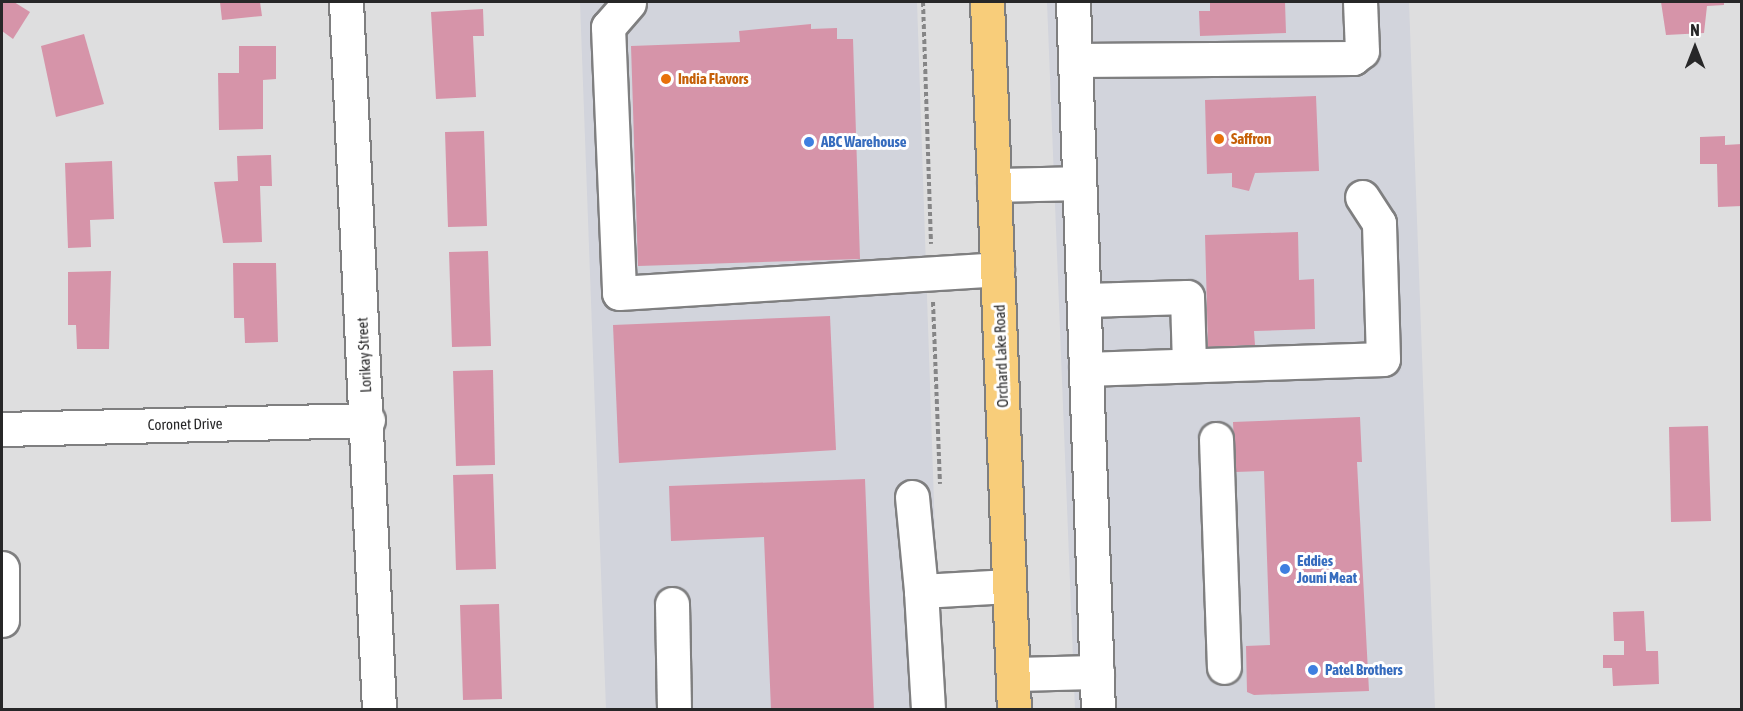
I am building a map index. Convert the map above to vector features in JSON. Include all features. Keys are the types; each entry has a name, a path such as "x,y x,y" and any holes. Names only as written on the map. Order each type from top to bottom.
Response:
{"main road":[{"name":"Orchard Lake Road","path":"987,2 1014,710"}],"street":[{"name":"Lorikay Street","path":"346,2 368,420 378,710"},
{"path":"1073,2 1098,710"},
{"path":"1075,60 1204,55 1218,48 1329,44 1342,29 1341,2"},
{"path":"1204,55 1220,63 1353,58 1362,51 1360,2"},
{"path":"629,3 608,27 619,293 997,270"},
{"path":"994,185 1079,183"},
{"path":"1086,369 1383,359 1379,223 1362,197"},
{"path":"1084,300 1187,297 1189,364"},
{"name":"Coronet Drive","path":"2,429 368,420"},
{"path":"1216,439 1224,667"},
{"path":"926,495 921,591 928,710"},
{"path":"2,568 2,620"},
{"path":"921,591 1009,586"},
{"path":"672,604 674,710"},
{"path":"1012,674 1097,672"}],"path":[{"path":"923,2 932,273 926,495"}],"shaded area":[{"path":"580,2 917,2 941,709 606,709"},
{"path":"1047,2 1409,2 1435,709 1075,709"}],"building":[{"path":"2,2 14,2 30,12 13,39 2,31"},
{"path":"220,2 260,2 262,16 222,20"},
{"path":"1210,2 1285,2 1286,33 1200,36 1199,11 1210,11"},
{"path":"1661,2 1724,2 1724,5 1707,6 1704,33 1666,35"},
{"path":"483,9 484,36 473,36 476,97 436,99 431,12"},
{"path":"811,24 811,29 837,28 837,39 853,39 860,259 638,266 631,46 740,42 739,31"},
{"path":"84,34 104,104 56,117 41,46"},
{"path":"239,46 276,46 276,79 263,80 263,129 219,130 218,73 239,73"},
{"path":"1316,96 1319,171 1255,173 1249,191 1232,187 1232,173 1207,174 1205,100"},
{"path":"484,131 487,226 448,227 445,132"},
{"path":"1725,136 1725,145 1742,144 1742,206 1718,207 1717,164 1700,164 1700,137"},
{"path":"271,155 272,186 260,186 262,242 223,243 214,182 238,181 237,156"},
{"path":"112,161 114,219 90,220 91,247 68,248 65,163"},
{"path":"1298,232 1299,280 1314,279 1315,329 1254,331 1255,345 1208,347 1205,235"},
{"path":"488,251 491,346 452,347 449,252"},
{"path":"233,263 276,263 278,342 245,343 244,318 234,318"},
{"path":"111,271 109,349 77,349 76,325 68,325 68,272"},
{"path":"830,316 836,450 619,463 613,325"},
{"path":"493,370 495,465 456,466 453,371"},
{"path":"1360,417 1362,462 1357,462 1369,691 1254,695 1247,692 1246,646 1270,645 1264,471 1235,472 1233,422"},
{"path":"1708,426 1711,521 1671,522 1669,427"},
{"path":"493,474 496,569 456,570 453,475"},
{"path":"865,479 874,710 771,710 764,537 671,541 669,486"},
{"path":"499,604 502,699 463,700 460,605"},
{"path":"1644,611 1646,651 1658,651 1659,684 1613,686 1612,668 1603,668 1603,655 1624,655 1624,641 1614,641 1613,612"}],"place":[{"name":"India Flavors","path":"666,79"},
{"name":"Saffron","path":"1219,139"},
{"name":"ABC Warehouse","path":"809,142"},
{"name":"Eddies Jouni Meat","path":"1285,569"},
{"name":"Patel Brothers","path":"1313,670"}]}
